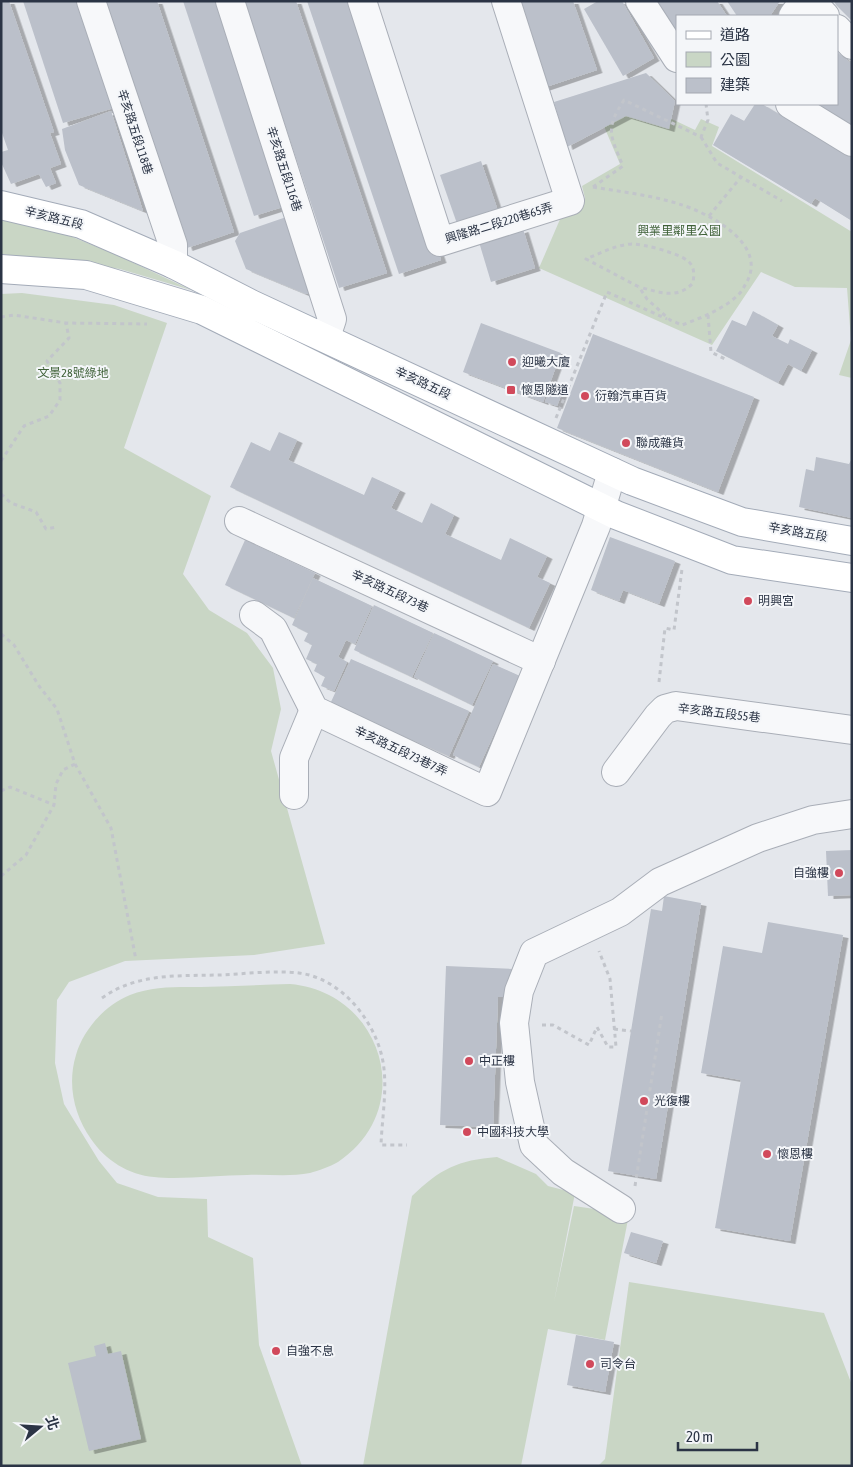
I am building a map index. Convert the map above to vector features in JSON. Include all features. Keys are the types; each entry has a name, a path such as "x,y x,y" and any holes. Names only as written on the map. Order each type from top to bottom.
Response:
{"main road":[{"name":"辛亥路五段","path":"1,205 81,224 173,264 251,304 612,472 742,522 852,541"},
{"path":"1,268 86,275 202,310 602,508 732,560 852,578"}],"street":[{"name":"辛亥路五段118巷","path":"91,1 173,246 173,264"},
{"name":"辛亥路五段116巷","path":"230,1 332,319 326,338"},
{"name":"興隆路二段220巷65弄","path":"362,1 440,242 581,194 506,1"},
{"path":"640,1 676,56"},
{"path":"794,15 804,1"},
{"path":"811,1 824,15"},
{"path":"838,29 852,45"},
{"path":"792,105 852,142"},
{"path":"541,661 602,508 612,472"},
{"name":"辛亥路五段73巷","path":"239,521 541,661"},
{"path":"254,615 273,629 314,710 294,758 294,795"},
{"name":"辛亥路五段73巷7弄","path":"314,710 487,792 541,661"},
{"name":"辛亥路五段55巷","path":"616,772 658,716 665,709 676,706 852,730"},
{"path":"624,1198 563,1172 534,1145 520,1082 514,1023 519,991 534,953 620,912 660,882 758,838 813,820 852,814"}],"path":[{"path":"581,194 623,166 612,139 612,119 624,100 701,137 717,163 782,202"},
{"path":"701,137 708,120 706,105"},
{"path":"709,216 741,177"},
{"path":"556,419 607,292 682,325 708,315 738,297 751,276 751,263 746,247 728,227 709,216 655,197 581,194"},
{"path":"639,287 673,294 687,289 693,283 692,266 688,260 667,252 632,244 614,247 586,259 639,287 647,299 670,320"},
{"path":"1,316 14,315 66,323 154,324"},
{"path":"708,315 711,352 725,359"},
{"path":"1,461 24,426 49,416 60,400 60,383 47,361 69,338 66,323"},
{"path":"1,494 11,503 36,512 46,528 57,528"},
{"path":"660,673 666,628 674,630 683,561"},
{"path":"1,634 14,645 40,686 58,709 75,764 111,828 136,960"},
{"path":"1,876 26,855 54,805 56,784 63,770 75,764"},
{"path":"1,791 10,787 54,805"},
{"path":"514,1023 553,1025 589,1045 597,1027 608,1047 616,1047 610,979 599,953 602,946"},
{"path":"102,998 116,988 152,977 299,972 329,982 354,1003 371,1029 381,1054 384,1075 381,1144 407,1145"},
{"path":"624,1198 634,1190 662,1013"},
{"path":"614,1029 631,1031"}],"green space":[{"name":"興業里鄰里公園","path":"623,96 695,130 701,119 719,127 712,146 852,232 852,378 839,375 851,340 847,288 795,287 761,272 712,345 539,268 561,217 580,207 585,198 582,186 620,164 603,124"},
{"path":"1,219 60,232 117,255 191,290 120,269 1,254"},
{"name":"文景28號綠地","path":"22,293 114,305 167,323 124,448 211,496 183,574 209,610 247,633 273,668 281,709 271,751 325,944 254,955 125,961 69,982 57,1000 55,1063 64,1104 99,1161 117,1183 158,1197 207,1199 208,1237 253,1258 259,1345 302,1466 1,1466 1,294"},
{"path":"290,984 322,992 348,1008 367,1030 379,1056 382,1084 377,1113 363,1139 338,1162 317,1171 302,1174 165,1178 145,1176 127,1170 103,1154 91,1139 80,1120 72,1088 73,1066 79,1046 96,1019 121,999 139,992 174,987"},
{"path":"497,1157 536,1174 548,1186 575,1193 554,1302 574,1206 629,1214 605,1340 548,1329 521,1466 363,1466 412,1196 432,1179 450,1168 483,1158"},
{"path":"629,1282 824,1313 852,1385 852,1466 598,1466 605,1459"}],"building":[{"path":"1,1 9,1 54,132 50,133 61,164 50,168 56,183 46,187 39,174 11,184 1,162 1,152 8,150 1,130"},
{"path":"23,1 81,1 117,107 63,123"},
{"path":"104,1 157,1 234,232 187,248"},
{"path":"183,1 221,1 289,205 254,216"},
{"path":"244,1 296,1 387,273 339,288"},
{"path":"307,1 355,1 441,260 399,274"},
{"path":"509,1 573,1 597,70 540,89"},
{"path":"598,1 622,1 654,58 623,76 584,9"},
{"path":"651,1 717,1 726,15 676,15 676,38"},
{"path":"727,1 780,1 771,15 736,15"},
{"path":"834,1 852,1 852,21 836,5"},
{"path":"838,53 852,64 852,127 816,105 838,105"},
{"path":"646,73 675,101 669,129 626,116 567,147 554,102"},
{"path":"754,105 764,105 852,158 852,221 815,198 811,204 713,145 731,114 744,121"},
{"path":"111,111 143,211 79,185 65,150 62,129"},
{"path":"481,161 501,220 461,235 440,175"},
{"path":"295,214 320,290 306,294 246,269 235,241 240,233"},
{"path":"523,229 535,268 491,282 479,242"},
{"path":"753,311 778,325 772,336 788,344 790,339 812,350 801,371 788,364 778,383 716,351 732,320 746,326"},
{"name":"迎曦大廈","path":"481,323 561,353 543,402 463,372"},
{"path":"593,334 754,397 718,492 557,428"},
{"path":"551,386 563,390 557,406 545,402"},
{"path":"279,432 297,440 288,460 364,495 372,477 400,490 391,508 422,523 431,503 454,515 445,534 501,560 510,538 547,556 537,577 550,583 529,628 230,487 251,442 270,451"},
{"path":"816,457 849,464 852,458 852,518 799,507 806,469 814,471"},
{"path":"610,537 675,561 659,604 623,590 619,601 591,590"},
{"path":"245,540 315,573 294,618 225,585"},
{"path":"313,578 372,606 355,644 346,640 338,657 347,662 334,691 321,686 325,677 314,671 317,664 306,659 312,645 304,641 308,633 292,625"},
{"path":"374,605 433,633 412,677 354,650"},
{"path":"434,633 493,661 472,705 414,677"},
{"path":"351,659 469,711 449,756 330,704"},
{"path":"493,664 520,676 479,767 453,755"},
{"name":"自強樓","path":"852,850 852,895 828,896 826,851"},
{"name":"光復樓","path":"664,896 701,903 656,1179 608,1171 651,909 662,911"},
{"name":"懷恩樓","path":"768,922 843,935 790,1241 715,1228 741,1080 701,1073 723,946 762,953"},
{"name":"中正樓","path":"446,966 513,969 511,997 498,997 493,1127 440,1125"},
{"path":"631,1232 663,1241 656,1263 624,1253"},
{"name":"司令台","path":"576,1335 614,1342 605,1392 567,1385"},
{"path":"105,1343 108,1354 121,1351 141,1439 89,1451 68,1363 96,1356 94,1346"}],"place":[{"name":"迎曦大廈","path":"512,362"},
{"name":"懷恩隧道","path":"511,390"},
{"name":"衍翰汽車百貨","path":"585,396"},
{"name":"聯成雜貨","path":"626,443"},
{"name":"明興宮","path":"748,601"},
{"name":"自強樓","path":"839,873"},
{"name":"中正樓","path":"469,1061"},
{"name":"光復樓","path":"644,1101"},
{"name":"中國科技大學","path":"467,1132"},
{"name":"懷恩樓","path":"767,1154"},
{"name":"自強不息","path":"276,1351"},
{"name":"司令台","path":"590,1364"}]}
